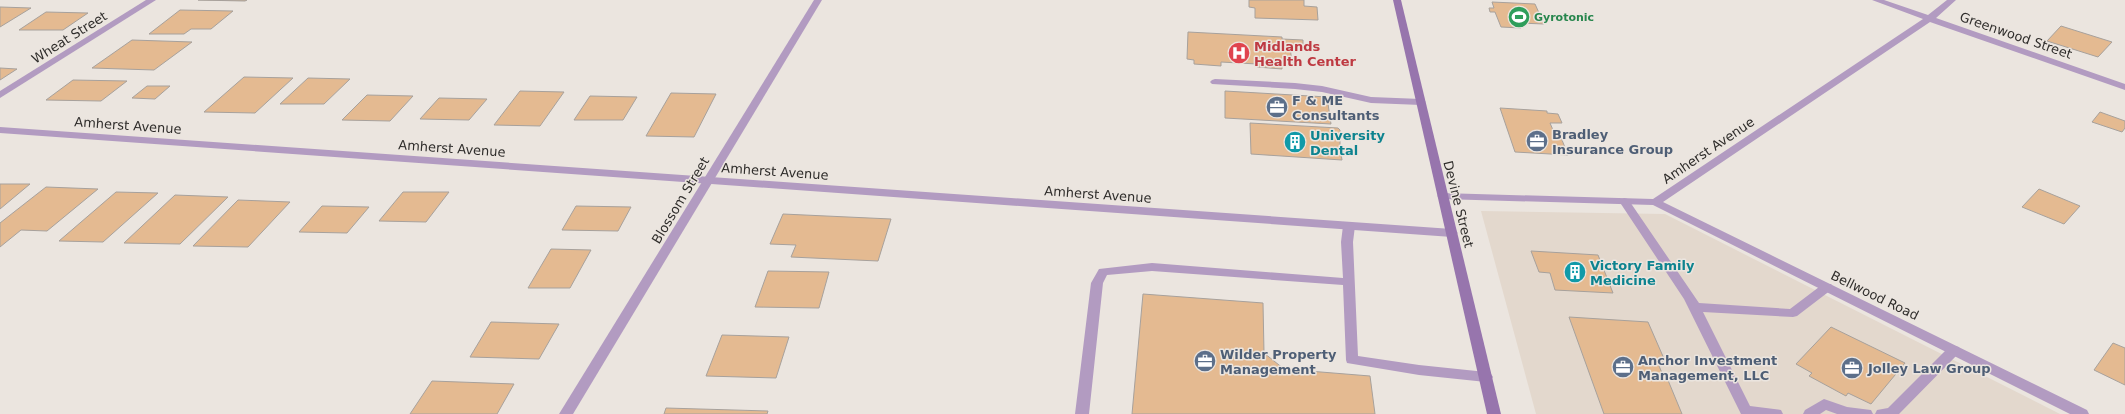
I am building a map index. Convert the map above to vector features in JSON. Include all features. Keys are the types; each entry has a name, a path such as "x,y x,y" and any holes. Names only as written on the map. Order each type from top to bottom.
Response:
{"main road":[{"name":"Devine Street","path":"1397,0 1494,414"}],"street":[{"name":"Wheat Street","path":"0,96 152,0"},
{"name":"Blossom Street","path":"566,414 818,0"},
{"name":"Greenwood Street","path":"1876,0 2125,87"},
{"name":"Amherst Avenue","path":"1655,202 1929,19 1952,0"},
{"path":"1215,82 1295,86 1322,89 1371,100 1421,102"},
{"name":"Amherst Avenue","path":"0,130 1452,233"},
{"path":"1442,196 1655,202"},
{"path":"1624,201 1690,298 1746,411 1776,414"},
{"name":"Bellwood Road","path":"1655,202 2082,414"},
{"path":"1349,226 1347,242 1352,360 1418,370 1486,377"},
{"path":"1082,414 1097,283 1103,272 1152,267 1348,282"},
{"path":"1694,307 1792,313 1827,287"},
{"path":"1882,414 1892,413 1954,350"},
{"path":"1810,414 1824,404 1846,412 1866,414"}],"shaded area":[{"path":"1481,211 1665,214 2060,414 1536,414"}],"building":[{"path":"198,0 247,0 245,1"},
{"path":"1249,0 1304,0 1304,6 1317,7 1318,20 1255,18 1255,8 1249,7"},
{"name":"Gyrotonic","path":"1492,2 1535,4 1544,24 1519,23 1521,28 1501,27 1495,12 1490,12 1489,8 1494,8"},
{"path":"0,7 31,8 0,27"},
{"path":"180,10 233,11 211,29 191,29 184,34 149,34"},
{"path":"46,12 88,13 63,30 19,30"},
{"path":"2061,26 2112,42 2098,57 2047,41"},
{"name":"Midlands Health Center","path":"1188,32 1282,37 1282,39 1303,40 1303,46 1290,45 1292,65 1282,65 1282,69 1257,67 1257,64 1221,62 1221,66 1194,64 1194,60 1187,59"},
{"path":"132,40 192,42 154,70 92,68"},
{"path":"0,68 17,69 0,80"},
{"path":"244,77 293,78 255,113 204,112"},
{"path":"308,78 350,79 324,104 280,104"},
{"path":"73,80 127,81 101,101 46,100"},
{"path":"147,86 170,86 155,99 132,98"},
{"path":"520,91 564,92 540,126 494,125"},
{"name":"F & ME Consultants","path":"1225,91 1327,97 1331,124 1225,118"},
{"path":"671,93 716,94 694,137 646,136"},
{"path":"367,95 413,96 390,121 342,120"},
{"path":"590,96 637,97 623,120 574,120"},
{"path":"439,98 487,99 469,120 420,119"},
{"name":"Bradley Insurance Group","path":"1500,108 1547,111 1547,113 1558,114 1562,123 1550,123 1553,130 1558,130 1568,155 1515,152"},
{"path":"2100,112 2125,121 2125,128 2122,132 2092,122"},
{"name":"University Dental","path":"1250,123 1338,128 1340,130 1340,146 1343,146 1344,155 1341,154 1342,160 1251,154"},
{"path":"0,184 30,184 0,209"},
{"path":"46,187 98,189 47,231 21,230 0,247 0,223"},
{"path":"2039,189 2080,206 2064,224 2022,207"},
{"path":"116,192 158,193 103,242 59,241"},
{"path":"403,192 449,192 426,222 379,221"},
{"path":"175,195 228,197 180,244 124,243"},
{"path":"238,200 290,202 248,247 193,246"},
{"path":"322,206 369,207 347,233 299,232"},
{"path":"576,206 631,207 618,231 562,230"},
{"path":"783,214 891,219 878,261 791,257 796,245 770,244"},
{"path":"551,249 591,250 570,288 528,288"},
{"name":"Victory Family Medicine","path":"1531,251 1598,255 1613,293 1555,290 1550,273 1539,272"},
{"path":"768,271 829,272 819,308 755,307"},
{"name":"Wilder Property Management","path":"1143,294 1263,303 1264,353 1284,369 1370,376 1375,414 1132,414"},
{"name":"Anchor Investment Management, LLC","path":"1569,317 1648,322 1665,361 1657,361 1662,373 1665,373 1682,414 1604,414"},
{"path":"491,322 559,324 539,359 470,357"},
{"name":"Jolley Law Group","path":"1831,327 1905,363 1871,404 1848,393 1846,396 1809,376 1812,373 1796,364"},
{"path":"722,335 789,337 776,378 706,376"},
{"path":"2113,343 2125,348 2125,385 2094,370"},
{"path":"432,381 514,384 497,414 410,414"},
{"path":"666,408 768,411 767,414 664,414"}],"place":[{"name":"Gyrotonic","path":"1519,17"},
{"name":"Midlands Health Center","path":"1239,53"},
{"name":"F & ME Consultants","path":"1277,107"},
{"name":"Bradley Insurance Group","path":"1537,141"},
{"name":"University Dental","path":"1295,142"},
{"name":"Victory Family Medicine","path":"1575,272"},
{"name":"Wilder Property Management","path":"1205,361"},
{"name":"Anchor Investment Management, LLC","path":"1623,367"},
{"name":"Jolley Law Group","path":"1852,368"}]}
